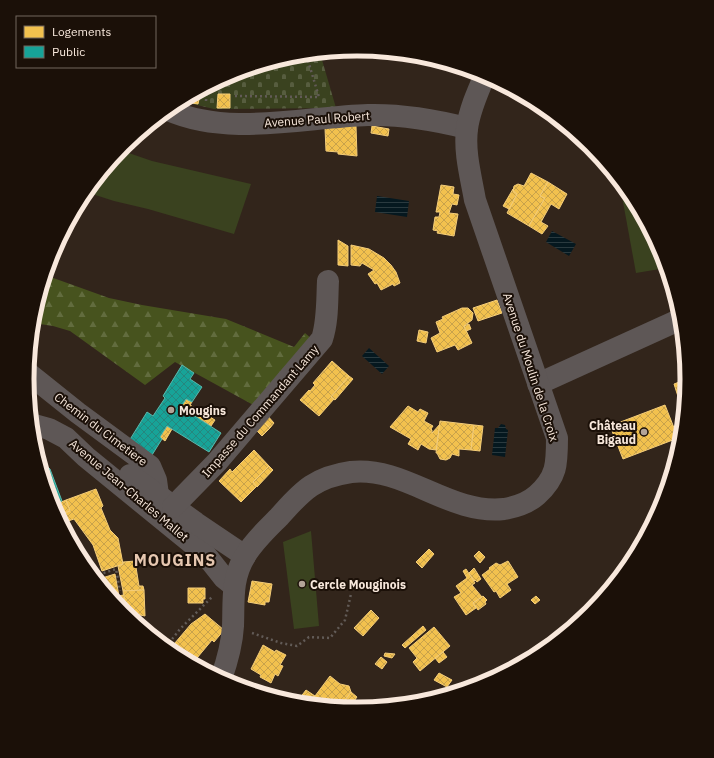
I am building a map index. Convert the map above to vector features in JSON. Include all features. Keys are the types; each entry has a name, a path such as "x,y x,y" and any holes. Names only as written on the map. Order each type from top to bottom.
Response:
{"street":[{"name":"Avenue du Moulin de la Croix","path":"233,593 245,556 260,537 296,498 311,486 336,475 352,472 371,472 385,475 453,502 471,507 493,510 516,508 534,498 547,486 554,472 557,457 557,438 475,200 469,167 467,128 473,106 482,82"},
{"name":"Avenue Paul Robert","path":"174,113 188,118 224,124 368,115 394,115 428,119 467,128"},
{"name":"Impasse du Commandant Lamy","path":"166,501 217,462 322,339 326,316 328,281"},
{"path":"538,384 675,323"},
{"name":"Chemin du Cimetiere","path":"34,378 78,413 150,466 166,501"},
{"name":"Avenue Jean-Charles Mallet","path":"38,426 49,429 66,438 86,457 205,554 224,578 233,593"},
{"path":"66,438 92,449 107,458 245,556"},
{"path":"223,673 228,657 233,627 233,593"}],"path":[{"path":"235,96 319,97 308,60"},
{"path":"100,574 116,569 120,591"},
{"path":"170,642 212,597 233,593"},
{"path":"246,631 281,643 297,646 309,637 330,638 344,620 351,594"}],"green space":[{"path":"322,58 336,108 214,109 189,103 214,89 253,73 294,62"},
{"path":"127,153 152,161 251,184 234,234 148,209 92,194 114,166"},
{"path":"622,194 647,236 661,269 636,273"},
{"path":"50,277 109,298 226,319 294,347 305,333 313,340 257,407 175,362 145,385 70,331 39,324"},
{"name":"Cercle Mouginois","path":"311,531 319,626 294,629 283,542"}],"water":[{"path":"377,196 409,201 407,217 375,212"},
{"path":"552,231 576,244 569,256 546,242"},
{"path":"369,348 389,366 382,374 362,356"},
{"path":"501,424 505,425 506,429 508,430 505,457 492,455 495,428 498,428"}],"building: Logements":[{"path":"218,94 230,94 230,108 217,108"},
{"path":"200,97 198,104 190,103"},
{"path":"356,126 357,156 326,151 325,128"},
{"path":"372,126 389,129 388,136 371,133"},
{"path":"531,173 548,182 540,196 545,198 529,226 507,213 517,194 513,191 514,186 518,184 524,186"},
{"path":"548,182 567,194 559,209 551,204 541,222 548,226 542,234 529,226 545,198 540,196"},
{"path":"441,185 454,187 453,194 459,195 457,205 452,204 449,213 458,214 454,236 437,233 438,231 433,230 435,217 439,217 440,212 436,212"},
{"path":"513,189 517,194 509,209 503,206"},
{"path":"338,240 348,246 348,266 338,265"},
{"path":"351,245 369,249 384,258 396,272 400,283 394,286 393,284 381,290 377,283 375,284 368,274 374,270 362,263 360,266 351,265"},
{"path":"497,300 502,313 478,321 473,308"},
{"path":"462,308 468,308 473,313 472,320 464,326 472,343 458,350 455,345 437,352 431,338 440,333 436,322 443,319 442,317"},
{"path":"469,324 471,329 466,331 464,326"},
{"path":"419,330 428,332 426,343 417,341"},
{"path":"332,361 349,376 331,397 334,399 319,416 300,400 315,385 313,383"},
{"path":"349,376 353,379 335,400 331,397"},
{"path":"680,382 679,400 674,384"},
{"path":"186,399 192,402 190,405 215,420 211,426 181,407"},
{"name":"Château Bigaud","path":"665,405 675,432 674,439 623,459 610,426"},
{"path":"408,406 418,412 420,409 428,413 424,421 433,426 431,429 432,433 440,424 436,450 429,449 421,444 418,450 408,444 411,439 390,427"},
{"path":"266,414 274,423 270,428 261,419"},
{"path":"261,419 270,428 262,436 253,427"},
{"path":"440,421 474,425 471,450 459,449 459,456 452,454 450,458 446,460 440,459 436,453"},
{"path":"474,425 483,426 480,451 471,450"},
{"path":"167,426 172,429 165,441 160,437"},
{"path":"254,450 269,466 253,482 257,486 241,502 219,481 230,469 232,472"},
{"path":"269,466 273,470 257,487 253,482"},
{"path":"96,489 103,506 101,508 110,530 118,538 123,564 102,571 93,545 74,519 67,521 63,513 70,511 66,500"},
{"path":"66,500 70,511 63,513 59,503"},
{"path":"429,549 434,554 422,568 416,562"},
{"path":"479,551 485,557 480,563 474,556"},
{"path":"135,561 139,586 143,586 144,590 123,591 118,566 123,564 123,562"},
{"path":"508,561 518,577 507,584 511,590 500,598 482,575 496,563 500,565"},
{"path":"474,568 481,579 477,582 475,580 474,581 469,573"},
{"path":"466,569 475,583 472,585 482,597 473,603 476,608 466,615 454,597 461,593 456,586 467,578 463,571"},
{"path":"115,574 119,596 114,592 102,578"},
{"path":"252,581 272,584 269,602 265,602 265,605 248,602"},
{"path":"188,588 205,588 205,599 203,599 203,603 188,603"},
{"path":"144,590 145,616 136,614 124,602 123,591"},
{"path":"124,595 124,602 118,596"},
{"path":"483,596 487,600 485,602 486,604 478,610 473,603"},
{"path":"536,596 540,600 535,604 531,600"},
{"path":"371,610 379,618 363,636 354,628"},
{"path":"205,614 224,630 214,642 212,640 197,658 204,664 173,645 191,624"},
{"path":"423,626 426,630 405,648 402,645"},
{"path":"434,627 450,646 420,671 413,662 417,658 409,648"},
{"path":"263,645 275,652 276,650 286,655 280,665 283,666 278,676 275,674 271,683 260,677 261,675 251,669"},
{"path":"443,652 447,657 439,663 435,658"},
{"path":"385,653 395,654 392,658 384,656"},
{"path":"381,657 387,662 382,669 375,664"},
{"path":"439,673 452,680 447,687 434,680"},
{"path":"330,676 340,684 349,686 351,692 344,701 313,699"},
{"path":"306,690 315,696 313,699 301,697"},
{"path":"351,692 357,697 353,702 344,701"}],"building: Public":[{"name":"Mougins","path":"182,365 194,373 190,379 202,387 192,402 186,399 181,407 221,433 209,452 167,426 160,437 162,439 152,455 129,441 147,412 153,416 165,398 163,396"},
{"path":"46,465 50,469 62,501 59,503"}],"place":[{"name":"Mougins","path":"171,410"},
{"name":"Château Bigaud","path":"644,432"},
{"name":"Cercle Mouginois","path":"302,584"}],"district":[{"name":"MOUGINS","path":"175,560"}]}
